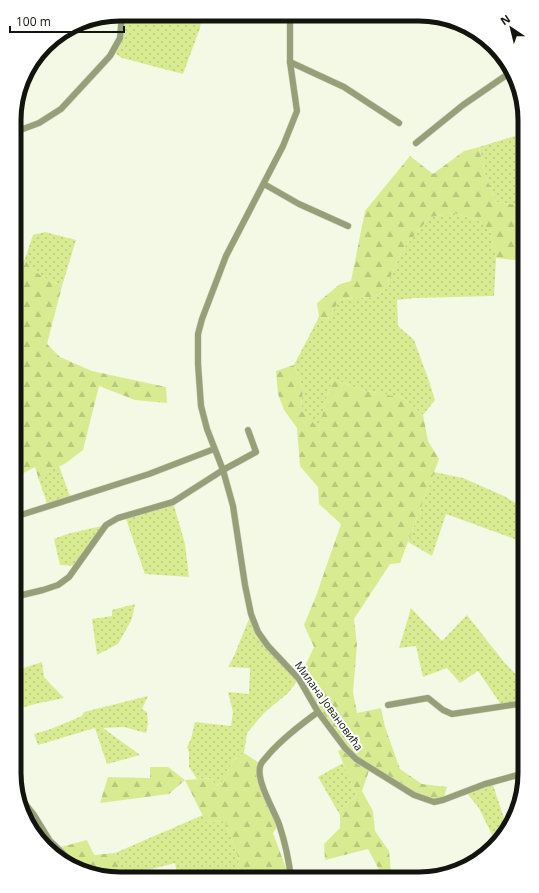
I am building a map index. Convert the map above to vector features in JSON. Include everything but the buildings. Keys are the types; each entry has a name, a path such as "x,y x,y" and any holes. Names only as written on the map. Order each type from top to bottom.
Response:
{"street":[{"path":"21,130 39,123 61,109 110,56 120,38 121,21"},
{"name":"Милана Јовановића","path":"290,21 290,62 297,111 284,146 226,256 202,319 198,334 198,364 201,406 214,449 223,470 233,506 251,614 258,632 268,646 299,679 318,712 345,748 356,759 414,795 434,802 484,784 518,775"},
{"path":"290,62 344,87 399,123"},
{"path":"416,143 463,105 507,75"},
{"path":"264,184 305,206 348,226"},
{"path":"21,595 44,590 69,577 106,525 118,518 173,502 223,470 256,452 248,430"},
{"path":"24,514 149,474 214,449"},
{"path":"388,705 428,698 443,710 452,714 518,704"},
{"path":"290,872 288,857 279,824 260,778 261,764 278,743 318,712"},
{"path":"27,807 50,841 62,852"}],"green space":[{"path":"121,21 201,21 200,28 183,74 122,58 112,51 120,37"},
{"path":"515,136 518,148 518,205 496,202 485,174 479,147"},
{"path":"479,147 485,174 496,202 518,205 518,260 496,258 490,230 480,221 454,213 430,217 403,249 385,289 375,297 340,299 328,319 319,317 317,303 340,284 351,281 365,211 410,156 433,174 464,151"},
{"path":"454,213 480,221 490,229 496,258 494,296 415,298 397,300 398,326 414,340 435,400 423,415 403,398 362,390 333,379 319,430 301,410 303,388 294,365 319,317 328,319 340,299 375,297 385,289 403,249 430,217"},
{"path":"45,232 76,240 62,286 45,278 30,268 25,259 33,235"},
{"path":"25,259 30,268 45,278 62,286 47,344 60,357 92,371 166,387 167,403 135,400 99,386 83,450 66,463 38,477 35,467 21,474 21,264"},
{"path":"294,365 303,388 301,410 319,429 333,379 362,390 403,398 423,415 428,441 439,459 400,563 390,564 354,619 357,645 353,692 357,713 381,708 385,727 400,769 422,784 447,787 443,800 427,800 370,768 362,791 373,811 375,831 389,851 391,872 380,872 368,849 325,860 324,844 340,828 340,809 357,796 338,751 344,748 299,679 314,647 304,625 316,596 341,524 319,504 318,487 300,466 297,428 284,410 278,394 276,371"},
{"path":"59,466 71,499 48,506 38,477"},
{"path":"434,472 463,478 504,496 518,505 518,540 446,514 432,556 408,542"},
{"path":"173,502 185,544 189,577 145,574 125,516"},
{"path":"106,525 78,566 60,565 54,539 67,534"},
{"path":"135,604 132,619 118,644 97,655 92,619 112,616 112,610"},
{"path":"411,608 442,641 467,615 504,662 518,677 518,704 502,706 478,671 460,683 447,668 423,677 416,646 399,648"},
{"path":"251,614 258,632 299,679 288,693 264,713 247,733 244,753 233,760 224,781 215,786 212,778 197,779 189,767 189,752 187,747 191,739 195,722 231,726 233,712 228,692 249,694 250,668 228,667"},
{"path":"42,662 44,677 64,698 21,708 21,669"},
{"path":"148,696 142,709 147,712 148,723 146,733 124,727 103,728 140,755 107,764 95,728 38,745 34,734 51,729 82,716 84,712"},
{"path":"244,753 261,764 260,778 279,824 273,833 287,872 237,872 239,860 225,821 206,822 185,780 212,778 216,786 224,781 233,760"},
{"path":"343,763 357,796 340,809 340,815 318,777"},
{"path":"150,767 168,767 185,780 169,794 100,803 108,777 150,778"},
{"path":"492,782 505,821 493,838 479,808 465,791"},
{"path":"203,815 206,822 225,821 239,860 237,872 177,872 175,863 140,872 120,872 115,853"},
{"path":"87,840 94,855 115,853 120,872 95,869 71,859 57,848"}]}
